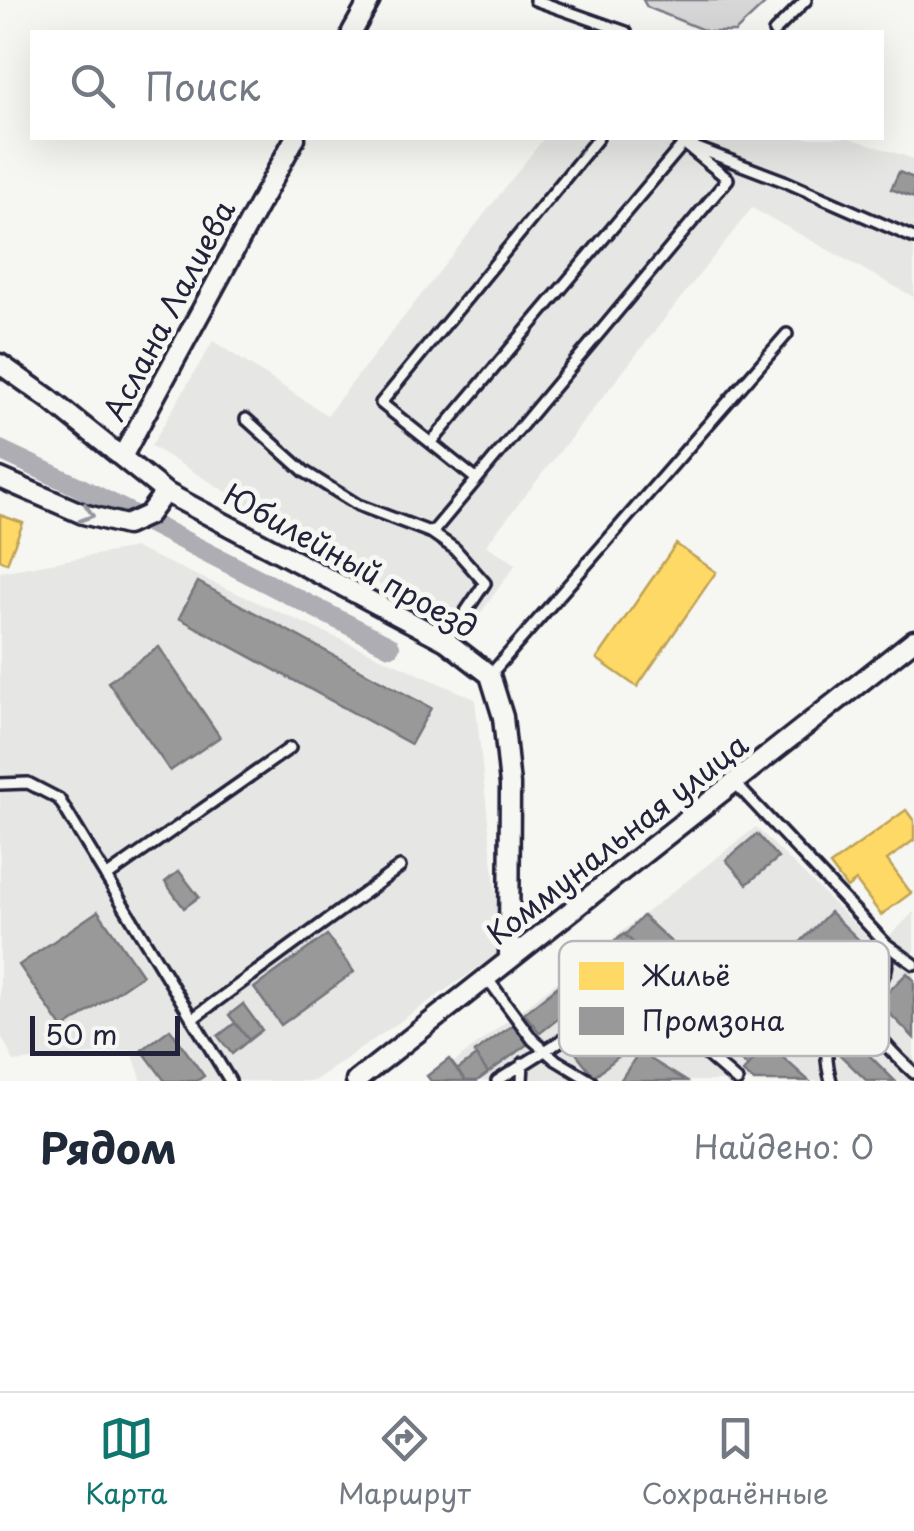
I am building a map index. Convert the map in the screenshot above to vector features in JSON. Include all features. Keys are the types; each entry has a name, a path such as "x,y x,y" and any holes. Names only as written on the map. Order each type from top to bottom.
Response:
{"street":[{"path":"353,30 370,0"},
{"name":"Аслана Лалиева","path":"122,457 294,140"},
{"name":"Юбилейный проезд","path":"0,364 165,492 446,640 490,675 503,716 510,785 510,960"},
{"path":"0,478 83,514 126,525 148,515 165,492"},
{"name":"Коммунальная улица","path":"356,1081 914,640"}],"lane":[{"path":"534,0 620,30"},
{"path":"776,30 806,0"},
{"path":"476,479 382,402 596,140"},
{"path":"431,443 680,140"},
{"path":"680,140 784,180 914,238"},
{"path":"432,533 728,178 680,140"},
{"path":"490,675 787,334"},
{"path":"246,419 305,472 358,504 432,533 455,548 484,583 446,640"},
{"path":"106,877 290,748"},
{"path":"735,782 883,941"},
{"path":"0,784 28,783 59,799 230,1081"},
{"path":"192,1019 400,867"},
{"path":"889,946 914,964"},
{"path":"487,978 533,1040 591,1081"},
{"path":"496,1081 559,1041"},
{"path":"889,1049 914,1073"},
{"path":"708,1056 737,1081"},
{"path":"827,1056 831,1081"},
{"path":"522,1081 523,1063"}],"shaded area":[{"path":"643,0 769,0 737,30 703,30 647,7"},
{"path":"542,140 856,140 914,159 914,297 752,208 486,545 516,564 464,636 151,446 213,341 327,415"},
{"path":"135,548 475,699 502,951 314,1081 142,1081 131,1050 14,1062 0,1033 0,572"},
{"path":"756,827 872,941 610,941"},
{"path":"914,912 914,1081 430,1081 559,980 559,1056 889,1056 889,941 884,941"}],"building: Жильё":[{"path":"0,515 23,523 7,563 0,560"},
{"path":"676,544 716,572 637,687 597,659"},
{"path":"906,810 914,821 914,840 887,860 911,893 881,915 856,881 847,888 830,865"}],"building: Промзона":[{"path":"899,172 914,178 914,198 891,189"},
{"path":"198,582 431,708 411,744 179,618"},
{"path":"159,647 220,737 170,771 108,682"},
{"path":"757,834 778,858 747,884 726,860"},
{"path":"179,871 199,897 184,908 165,882"},
{"path":"98,911 142,975 63,1029 19,965"},
{"path":"830,912 860,941 801,941"},
{"path":"643,916 670,941 631,941 625,935"},
{"path":"327,935 354,972 281,1025 254,988"},
{"path":"907,973 914,980 914,1038 889,1013 889,991"},
{"path":"559,985 559,1018 540,1033 524,1013"},
{"path":"243,1004 262,1030 249,1040 229,1015"},
{"path":"235,1023 249,1040 232,1054 218,1036"},
{"path":"514,1024 529,1043 488,1073 474,1053"},
{"path":"170,1029 204,1076 197,1081 165,1081 142,1050"},
{"path":"476,1056 488,1073 477,1081 466,1081 457,1070"},
{"path":"578,1056 619,1056 594,1076"},
{"path":"636,1056 645,1056 686,1081 620,1081"},
{"path":"736,1056 757,1056 748,1067"},
{"path":"757,1056 781,1056 809,1081 754,1081 743,1072"},
{"path":"841,1056 870,1056 895,1081 867,1081"},
{"path":"449,1059 466,1081 431,1081 427,1076"}],"waterway":[{"path":"0,450 390,646"}]}
